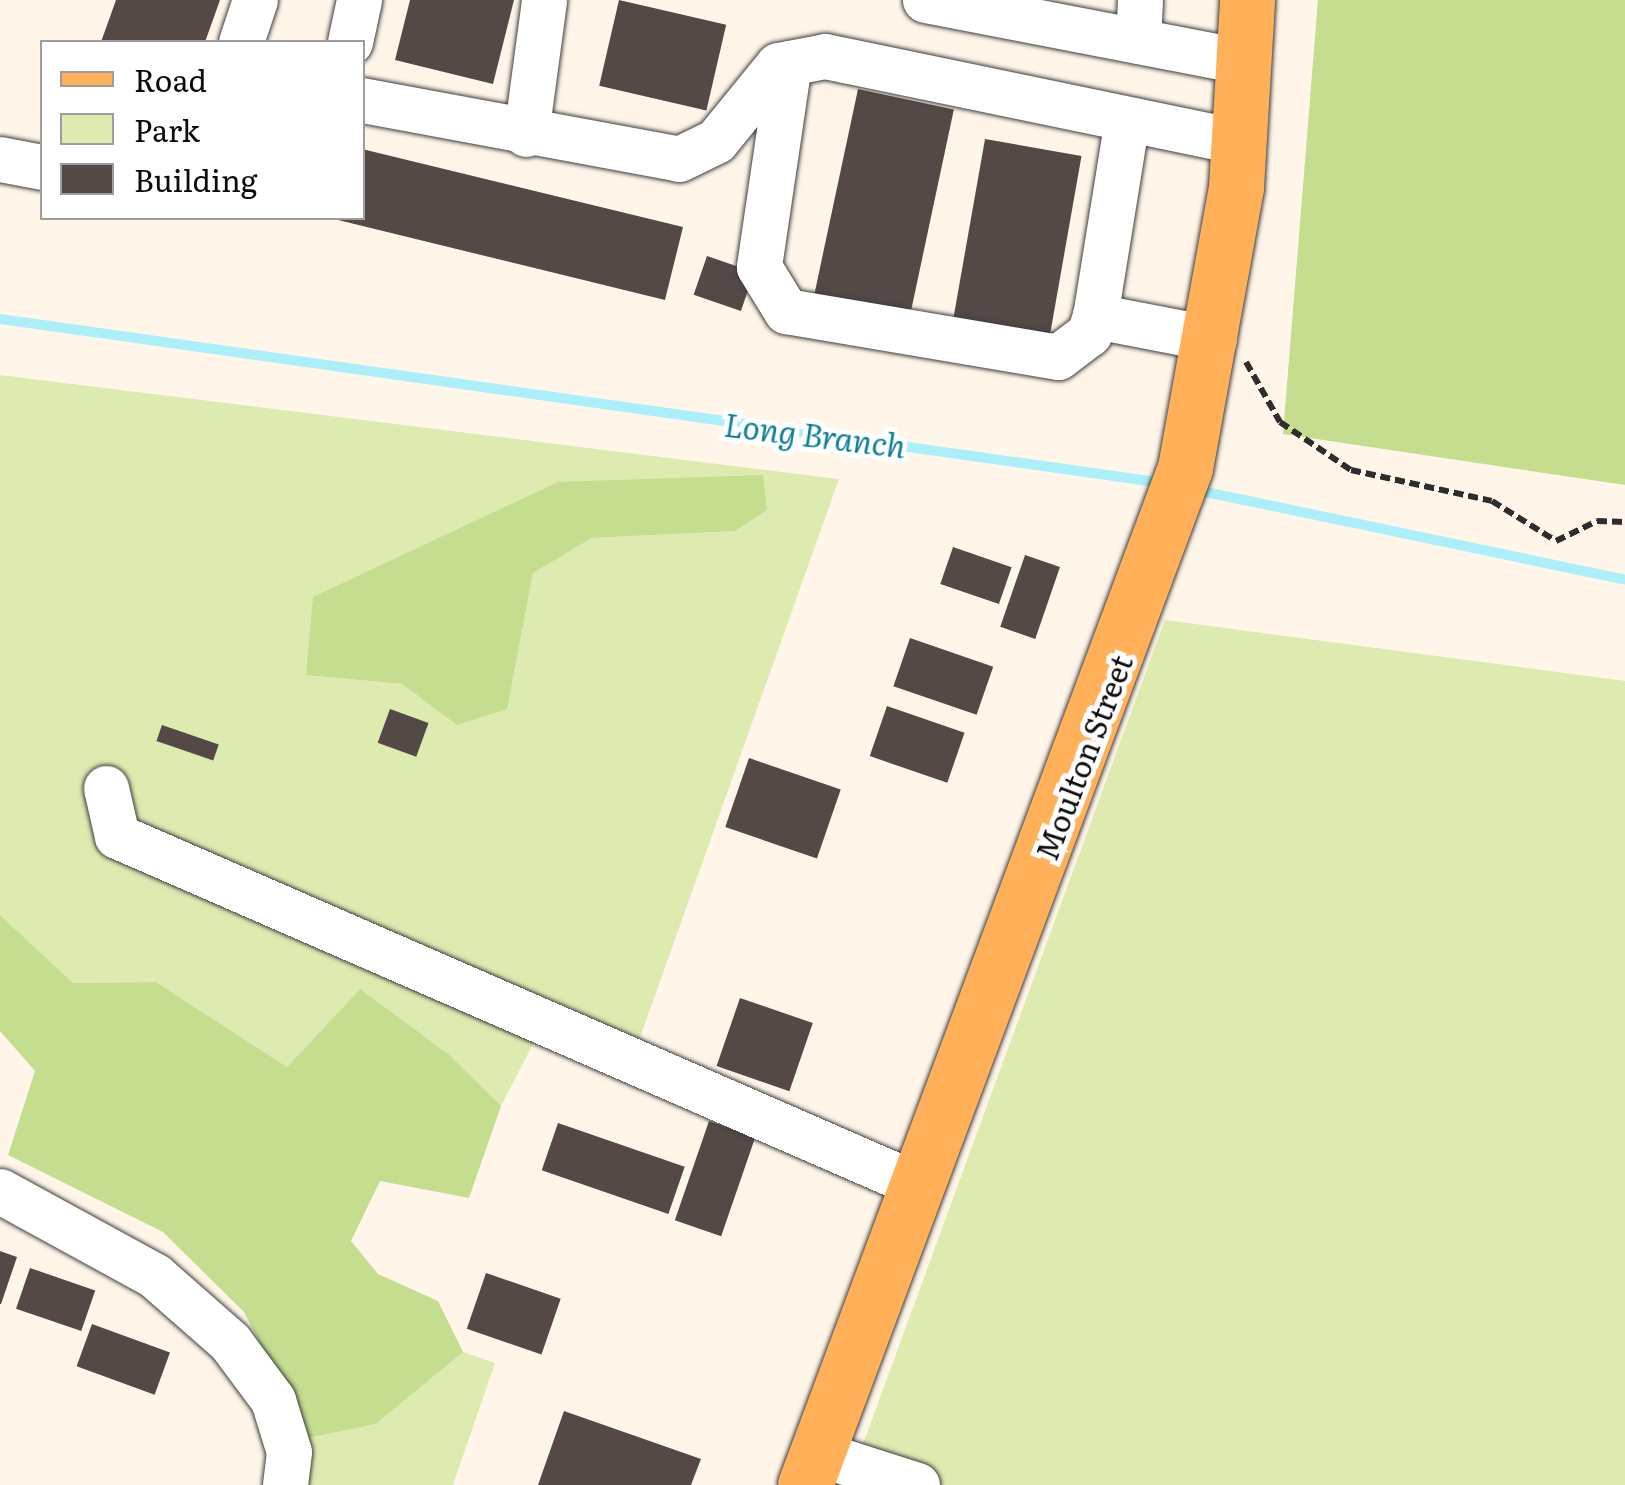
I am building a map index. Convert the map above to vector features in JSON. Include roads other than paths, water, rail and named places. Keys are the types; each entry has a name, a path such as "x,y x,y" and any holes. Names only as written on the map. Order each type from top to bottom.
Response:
{"main road":[{"name":"Moulton Street","path":"811,1469 1149,578 1212,350 1240,142 1247,0"}],"street":[{"path":"241,40 255,0"},
{"path":"350,40 359,0"},
{"path":"526,134 544,0"},
{"path":"924,0 1139,21 1246,62"},
{"path":"365,101 526,134 679,158 716,141 744,100 789,63 825,56 1240,142"},
{"path":"789,63 759,267 786,311 1058,357 1090,334 1127,119"},
{"path":"0,159 40,167"},
{"path":"1094,316 1212,350"},
{"path":"106,788 117,836 920,1186"},
{"path":"0,1191 84,1230 196,1308 273,1400 289,1452 285,1485"},
{"path":"811,1469 917,1485"}],"waterway":[{"name":"Long Branch","path":"0,319 1164,483"},
{"name":"Long Branch","path":"1196,490 1625,580"}]}
